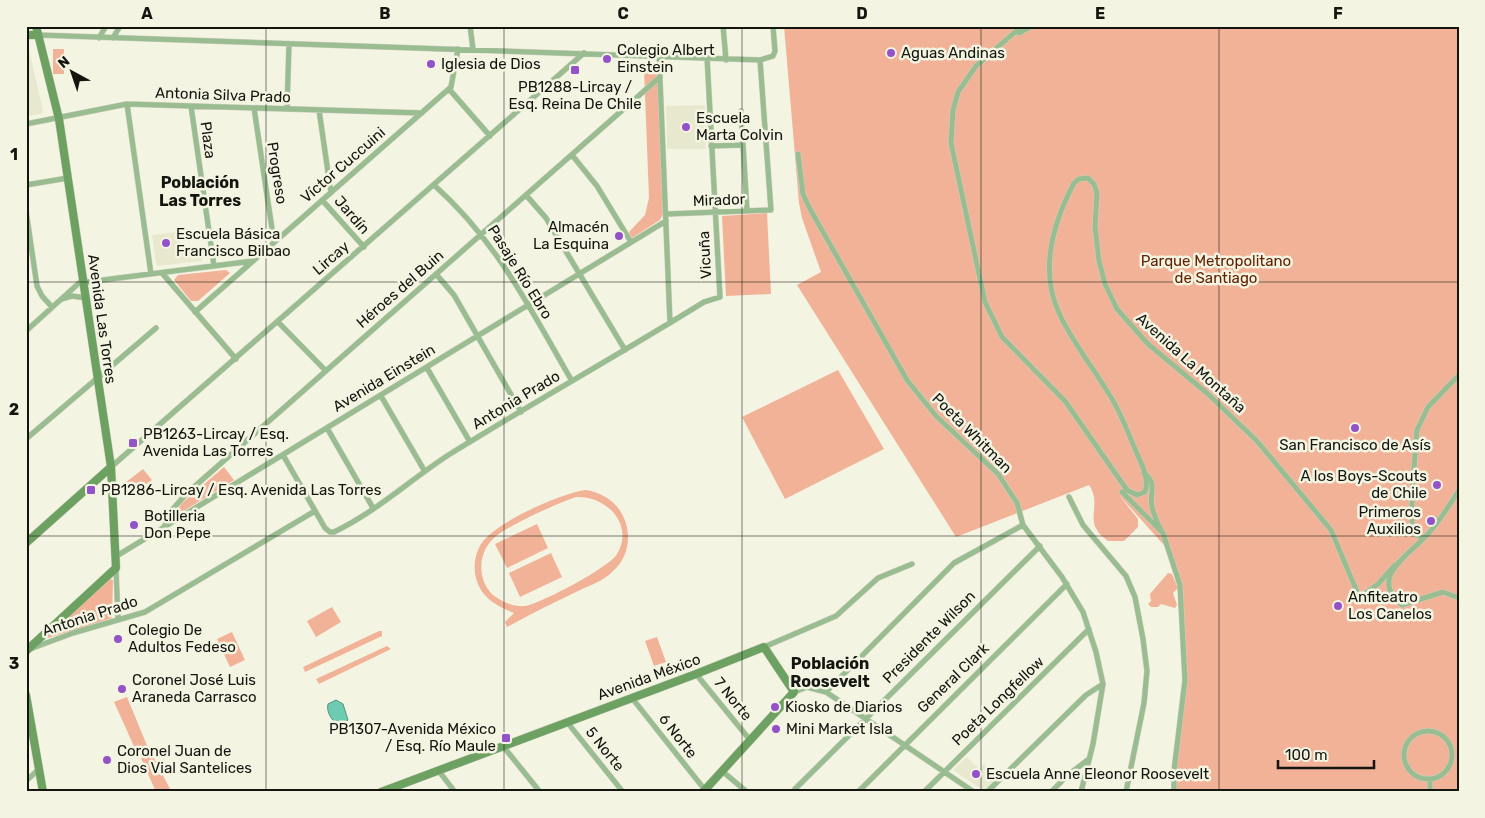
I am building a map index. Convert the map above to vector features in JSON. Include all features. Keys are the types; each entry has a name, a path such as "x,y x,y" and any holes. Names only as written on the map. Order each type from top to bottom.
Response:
{"street":[{"name":"Avenida Las Torres","path":"36,26 59,119 111,467 118,620"},
{"path":"99,38 106,26"},
{"path":"113,38 120,26"},
{"path":"470,26 473,50"},
{"path":"723,26 726,60"},
{"path":"26,35 659,55 707,57 726,60 760,60 773,56 775,50 773,26"},
{"path":"1022,26 969,75 958,92 952,122 954,159 985,302 1002,337 1065,401 1126,490 1137,495 1145,492 1147,486 1144,473"},
{"path":"1014,35 1032,26"},
{"path":"287,109 289,44"},
{"path":"458,49 453,83 449,89 490,136"},
{"name":"Lircay","path":"26,543 584,53"},
{"path":"659,55 670,324"},
{"name":"Vicuña","path":"707,57 720,297"},
{"name":"Mirador","path":"667,214 771,210 760,60"},
{"name":"Héroes del Buin","path":"164,527 173,510 186,494 660,77"},
{"name":"Víctor Cuccuini","path":"195,312 449,89"},
{"path":"127,104 151,274"},
{"name":"Antonia Silva Prado","path":"26,124 59,119 127,104 422,113"},
{"name":"Plaza","path":"191,106 214,266"},
{"name":"Progreso","path":"254,108 274,242"},
{"name":"Jardín","path":"318,110 330,193"},
{"path":"741,111 747,211"},
{"path":"711,146 743,145"},
{"name":"Poeta Whitman","path":"798,154 803,194 894,360 922,400 998,474 1016,503 1023,525 1067,584 1083,612 1090,629 1103,684 1081,792"},
{"path":"572,155 592,178 631,242"},
{"path":"26,185 68,178"},
{"name":"Avenida La Montaña","path":"1144,473 1117,408 1060,315 1052,293 1049,265 1051,242 1071,189 1074,183 1083,178 1091,181 1096,188 1095,237 1099,260 1110,296 1123,318 1159,355 1208,394 1257,441 1331,530 1358,594 1363,595 1378,584 1395,565"},
{"name":"Pasaje Río Ebro","path":"434,185 461,209 496,252 572,381"},
{"path":"526,195 546,218 578,275 625,350"},
{"name":"Jardín","path":"322,200 364,247"},
{"path":"26,211 37,286 42,296 52,307"},
{"name":"Avenida Einstein","path":"115,557 666,221"},
{"path":"26,331 62,299 72,287 84,282 254,260"},
{"path":"162,273 236,359"},
{"path":"436,274 454,295 521,412"},
{"path":"62,299 72,296 86,298"},
{"name":"Antonia Prado","path":"26,651 145,612 315,511 330,532 336,531 373,508 424,470 704,302 720,297"},
{"path":"278,322 326,371"},
{"path":"26,438 156,328"},
{"path":"426,368 470,442"},
{"path":"1424,538 1416,535 1412,525 1416,435 1423,414 1459,375"},
{"path":"381,396 424,470"},
{"path":"327,428 373,508"},
{"path":"283,455 315,511"},
{"path":"1144,473 1151,479 1153,488 1151,504 1180,585 1185,680 1174,771 1174,792"},
{"path":"94,482 112,485"},
{"path":"1459,490 1444,515 1424,538 1395,565 1390,576 1389,587 1397,601 1402,605 1443,592 1459,598"},
{"path":"1122,492 1160,531"},
{"path":"1068,497 1083,525 1126,576 1135,596 1144,639 1147,671 1145,694 1126,792"},
{"path":"826,692 954,563 1023,525"},
{"name":"Presidente Wilson","path":"795,790 865,718 1040,546"},
{"name":"Avenida México","path":"381,792 696,674 836,616 883,574 912,564"},
{"path":"26,651 116,568"},
{"name":"General Clark","path":"858,792 904,744 1067,584"},
{"name":"Poeta Longfellow","path":"924,792 1090,629"},
{"path":"764,646 794,692"},
{"name":"7 Norte","path":"696,674 750,740"},
{"path":"986,792 1086,695 1103,684"},
{"path":"704,791 794,692 807,687 826,692 974,792"},
{"path":"26,695 43,792"},
{"name":"6 Norte","path":"632,698 704,791"},
{"name":"5 Norte","path":"567,721 623,792"},
{"path":"1426,732 1441,736 1447,740 1452,750 1452,762 1447,771 1430,779 1415,775 1404,761 1404,753 1414,735 1426,732"},
{"path":"503,746 540,792"},
{"path":"1051,792 1089,759"},
{"path":"26,781 39,769"},
{"path":"438,770 455,792"},
{"path":"722,771 747,792"},
{"path":"1430,779 1430,792"}],"shaded area":[{"path":"26,48 29,51 43,110 41,114 26,116"},
{"name":"Escuela Marta Colvin","path":"705,105 706,149 667,149 666,106"},
{"name":"Escuela Básica Francisco Bilbao","path":"177,232 180,254 203,251 204,257 201,261 158,266 152,235"},
{"name":"Escuela Anne Eleonor Roosevelt","path":"967,757 979,769 984,764 998,778 985,792 953,770"}],"green space":[{"name":"Parque Metropolitano de Santiago","path":"784,26 1459,26 1459,792 1177,792 1177,765 1187,679 1182,586 1172,554 1118,494 1138,519 1138,527 1124,541 1108,541 1105,539 1095,525 1094,497 1089,485 956,537 797,285 821,272 802,218 799,203"},
{"path":"53,49 64,49 64,74 53,74"},
{"path":"659,64 663,214 660,220 632,238 629,232 645,215 649,198 644,69"},
{"path":"767,213 771,294 726,296 722,216"},
{"path":"226,270 230,273 198,301 191,301 174,280 178,275"},
{"path":"838,370 884,449 785,499 742,417"},
{"path":"224,467 234,480 174,517 182,503"},
{"path":"143,469 152,480 134,494 125,483"},
{"path":"586,490 598,493 618,507 628,532 627,546 622,560 602,580 507,627 505,622 514,613 491,600 478,585 475,565 476,556 481,544 499,527 513,518 575,492","holes":["576,497 598,501 607,507 620,523 622,543 612,560 589,576 533,604 525,606 512,605 493,595 484,582 481,566 482,558 489,543 502,532 558,504"]},
{"path":"537,524 548,548 507,568 495,544"},
{"path":"551,553 562,577 520,597 509,573"},
{"path":"1168,573 1172,574 1178,588 1173,593 1177,605 1175,608 1161,604 1158,607 1151,607 1148,604 1151,601 1150,594"},
{"path":"110,579 113,580 112,618 48,638 47,635"},
{"path":"332,607 341,622 316,637 307,621"},
{"path":"382,631 382,636 305,672 303,667"},
{"path":"232,632 245,660 230,667 217,639"},
{"path":"657,637 666,662 654,666 645,641"},
{"path":"387,646 391,649 319,684 316,679"},
{"path":"127,697 148,748 137,753 114,702"},
{"path":"152,754 171,791 156,792 141,758"}],"water":[{"path":"336,700 343,704 348,720 340,725 332,719 328,710 328,704"}],"place":[{"name":"Aguas Andinas","path":"891,53"},
{"name":"Colegio Albert Einstein","path":"607,59"},
{"name":"Iglesia de Dios","path":"431,64"},
{"name":"PB1288-Lircay / Esq. Reina De Chile","path":"575,70"},
{"name":"Escuela Marta Colvin","path":"686,127"},
{"name":"Almacén La Esquina","path":"619,236"},
{"name":"Escuela Básica Francisco Bilbao","path":"166,243"},
{"name":"San Francisco de Asís","path":"1355,428"},
{"name":"PB1263-Lircay / Esq. Avenida Las Torres","path":"133,443"},
{"name":"A los Boys-Scouts de Chile","path":"1437,485"},
{"name":"PB1286-Lircay / Esq. Avenida Las Torres","path":"91,490"},
{"name":"Primeros Auxilios","path":"1431,521"},
{"name":"Botilleria Don Pepe","path":"134,525"},
{"name":"Anfiteatro Los Canelos","path":"1338,606"},
{"name":"Colegio De Adultos Fedeso","path":"118,639"},
{"name":"Coronel José Luis Araneda Carrasco","path":"122,689"},
{"name":"Kiosko de Diarios","path":"775,707"},
{"name":"Mini Market Isla","path":"776,729"},
{"name":"PB1307-Avenida México / Esq. Río Maule","path":"506,738"},
{"name":"Coronel Juan de Dios Vial Santelices","path":"107,760"},
{"name":"Escuela Anne Eleonor Roosevelt","path":"976,774"}],"district":[{"name":"Población Las Torres","path":"200,191"},
{"name":"Población Roosevelt","path":"830,672"}]}
